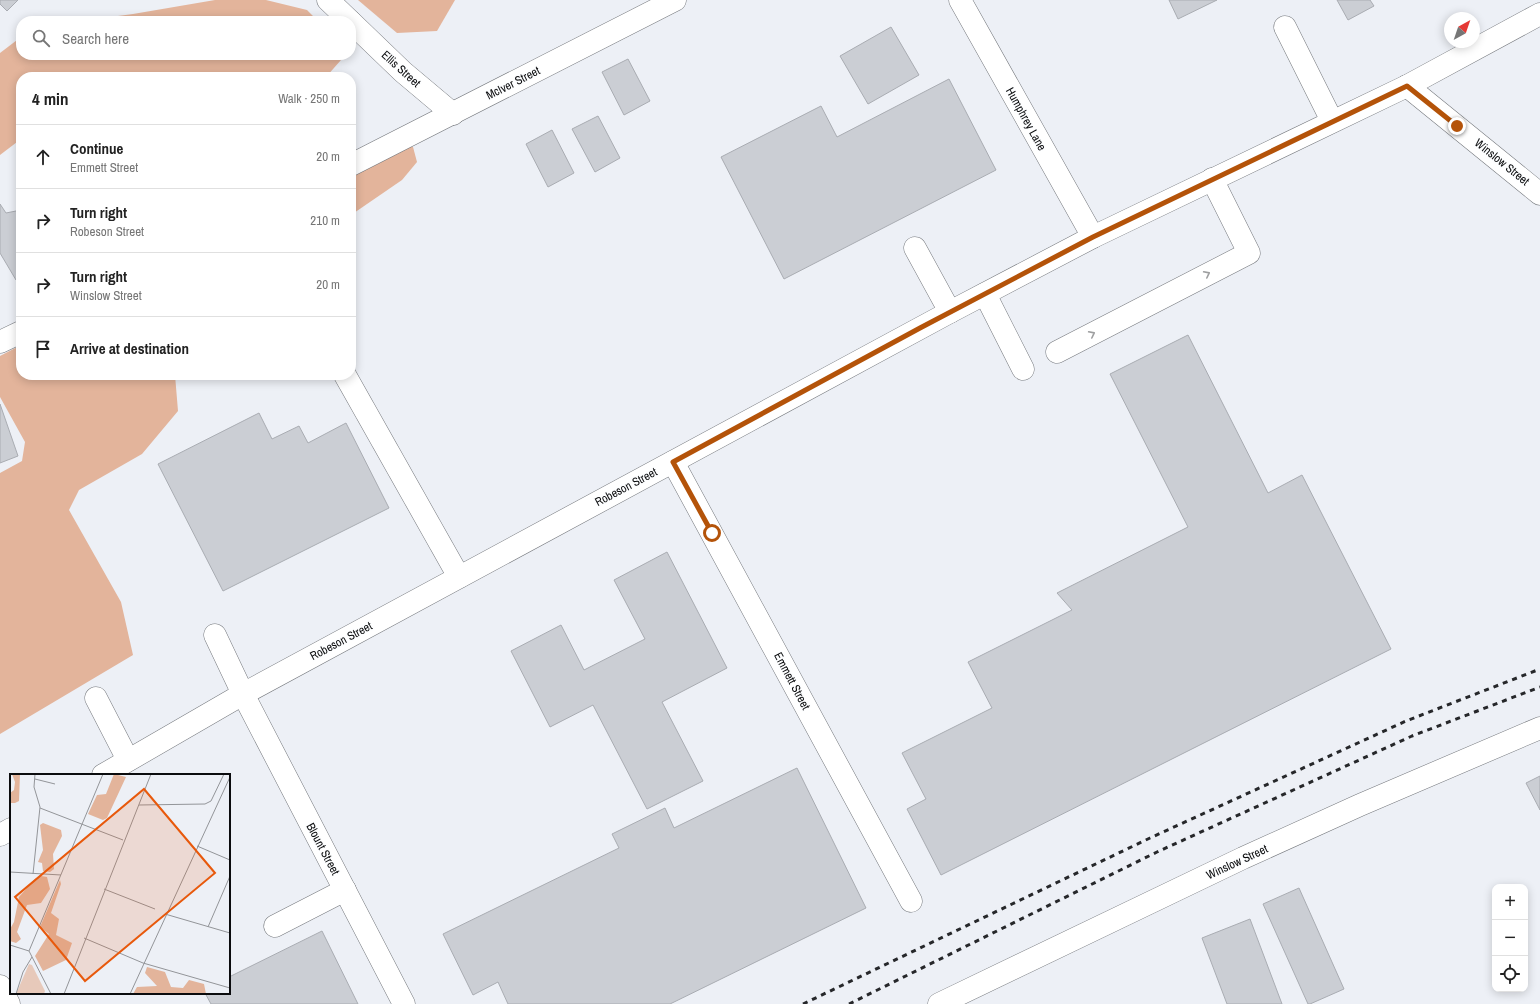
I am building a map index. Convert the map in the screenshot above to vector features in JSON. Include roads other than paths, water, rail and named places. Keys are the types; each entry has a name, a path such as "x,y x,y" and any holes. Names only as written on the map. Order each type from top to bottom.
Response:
{"street":[{"name":"Ellis Street","path":"328,0 344,16"},
{"name":"McIver Street","path":"356,162 675,0"},
{"name":"Humphrey Lane","path":"960,0 1093,237"},
{"name":"Robeson Street","path":"105,774 242,694 950,312 1093,237 1407,86 1539,17"},
{"path":"1285,27 1332,121"},
{"name":"Ellis Street","path":"356,28 403,72 453,114"},
{"name":"Winslow Street","path":"1407,86 1540,194"},
{"path":"1058,352 1249,253 1212,180"},
{"path":"915,248 950,312"},
{"path":"985,294 1023,369"},
{"path":"0,342 16,334"},
{"path":"348,380 459,577"},
{"name":"Emmett Street","path":"673,462 911,901"},
{"name":"Blount Street","path":"215,635 242,694 404,1004"},
{"path":"96,698 128,760"},
{"name":"Winslow Street","path":"947,1002 1060,945 1243,858 1360,805 1540,728"},
{"path":"0,835 10,830"},
{"path":"275,926 345,890"},
{"path":"0,986 9,1004"}],"railway":[{"path":"803,1004 1150,838 1406,721 1540,669"},
{"path":"849,1004 1157,852 1412,736 1540,687"}]}
